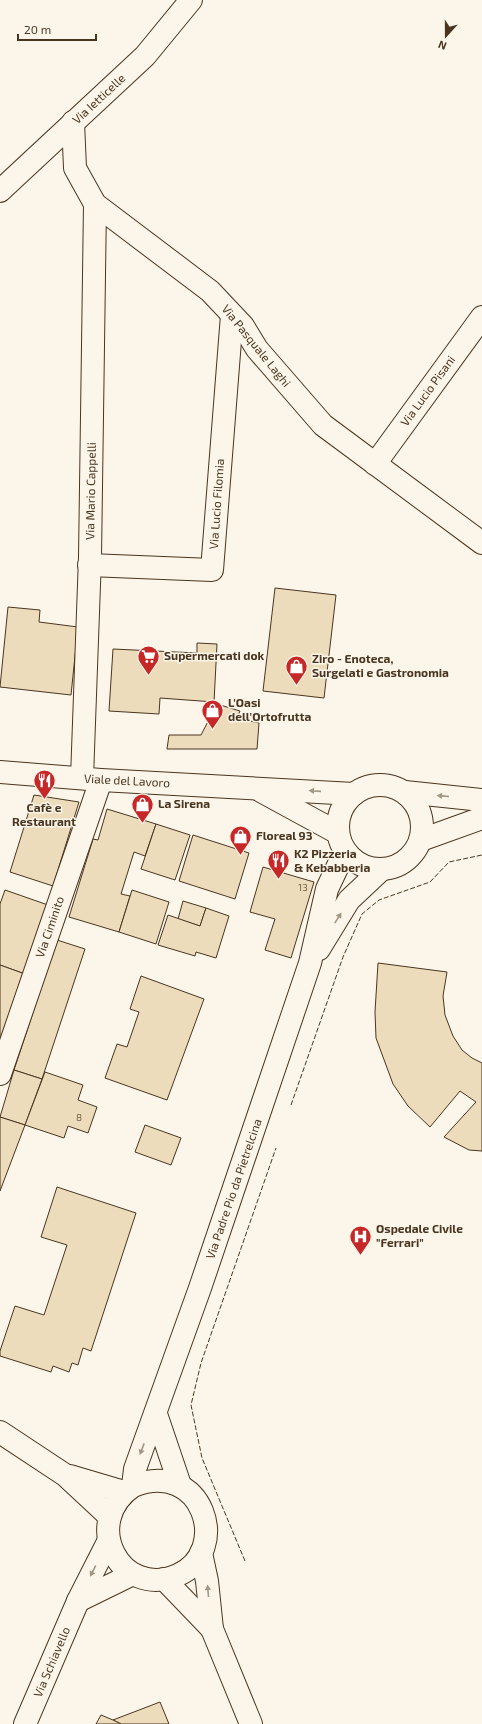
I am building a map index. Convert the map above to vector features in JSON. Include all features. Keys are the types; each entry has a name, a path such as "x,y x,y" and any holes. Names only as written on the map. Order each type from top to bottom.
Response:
{"street":[{"name":"Via Ietticelle","path":"0,191 145,56 191,0"},
{"name":"Via Pasquale Laghi","path":"73,122 75,168 95,204 210,291 243,326 257,349 323,425 482,543"},
{"name":"Via Mario Cappelli","path":"92,779 90,565 95,204"},
{"name":"Via Lucio Filomia","path":"90,565 212,570 232,315"},
{"name":"Via Lucio Pisani","path":"374,464 482,317"},
{"name":"Viale del Lavoro","path":"0,772 92,779 255,787 354,794"},
{"name":"Via Ciminito","path":"0,1074 92,779"},
{"path":"379,785 393,786 405,792 415,802 421,814 423,827 421,840 415,852 406,861 394,867 382,869 368,867 355,861 342,842 339,818 344,805 354,794 366,787 379,785"},
{"name":"Viale del Lavoro","path":"255,787 342,842"},
{"path":"405,792 482,800"},
{"path":"421,840 482,818"},
{"name":"Via Padre Pio da Pietrelcina","path":"128,1489 156,1414 310,963 327,889 342,842"},
{"name":"Via Padre Pio da Pietrelcina","path":"310,963 349,900 382,869"},
{"path":"156,1414 180,1486"},
{"path":"0,1432 65,1475 109,1516"},
{"path":"65,1475 128,1489"},
{"path":"156,1480 180,1486 192,1495 201,1508 206,1522 206,1538 201,1553 191,1565 179,1574 164,1579 143,1577 133,1574 122,1566 108,1542 107,1524 112,1507 128,1489 144,1482 156,1480"},
{"name":"Via Schiavello","path":"25,1724 78,1601 108,1542"},
{"path":"201,1553 207,1581 212,1629 251,1724"},
{"path":"78,1601 133,1574"},
{"path":"164,1579 212,1629"}],"building":[{"path":"275,588 336,595 324,698 263,691"},
{"path":"8,607 40,610 39,622 78,627 71,695 0,687"},
{"path":"197,643 217,644 214,702 160,698 159,714 109,711 113,649 197,653"},
{"path":"217,704 240,711 237,718 259,723 257,749 167,749 169,735 201,735"},
{"path":"34,795 79,802 53,886 10,872"},
{"path":"107,809 156,824 145,856 134,852 121,894 130,896 119,932 69,917 93,839 98,840"},
{"path":"156,824 190,835 175,880 141,869"},
{"path":"193,835 249,853 235,899 179,881"},
{"path":"263,867 314,882 291,958 265,950 275,919 250,912"},
{"path":"5,890 48,905 25,974 0,965 0,904"},
{"path":"132,890 169,902 156,944 119,932"},
{"path":"183,901 206,908 200,926 178,919"},
{"path":"206,908 229,916 216,958 196,952 195,956 158,945 168,915 200,926"},
{"path":"57,940 85,949 42,1079 14,1070"},
{"path":"378,963 447,972 443,996 445,1015 453,1036 462,1050 472,1058 482,1063 482,1151 469,1150 444,1137 476,1102 460,1091 430,1127 408,1106 393,1084 376,1038 375,1012"},
{"path":"0,965 25,974 0,1045"},
{"path":"141,976 204,999 167,1100 105,1078 117,1044 127,1047 139,1012 130,1009"},
{"path":"14,1070 42,1079 25,1125 0,1117"},
{"path":"45,1072 83,1085 78,1100 97,1107 88,1133 68,1126 64,1138 25,1125"},
{"path":"0,1117 25,1125 0,1191"},
{"path":"145,1125 181,1138 171,1165 135,1152"},
{"path":"57,1187 136,1213 91,1351 83,1348 78,1365 72,1363 69,1372 53,1366 51,1372 0,1356 0,1351 15,1306 44,1315 67,1245 41,1237"},
{"path":"160,1702 169,1724 121,1724 113,1720"},
{"path":"101,1715 113,1720 121,1724 96,1724"}],"fence":[{"path":"291,1105 343,957 362,914 379,900 430,882 449,862 482,855"},
{"path":"245,1561 202,1458 191,1405 201,1363 276,1148"}],"place":[{"name":"Supermercati dok","path":"149,676"},
{"name":"Ziro - Enoteca, Surgelati e Gastronomia","path":"296,686"},
{"name":"L'Oasi dell'Ortofrutta","path":"213,730"},
{"name":"Cafè e Restaurant","path":"44,800"},
{"name":"La Sirena","path":"143,824"},
{"name":"Floreal 93","path":"241,856"},
{"name":"K2 Pizzeria & Kebabberia","path":"278,880"},
{"name":"Ospedale Civile \"Ferrari\"","path":"360,1256"}]}
